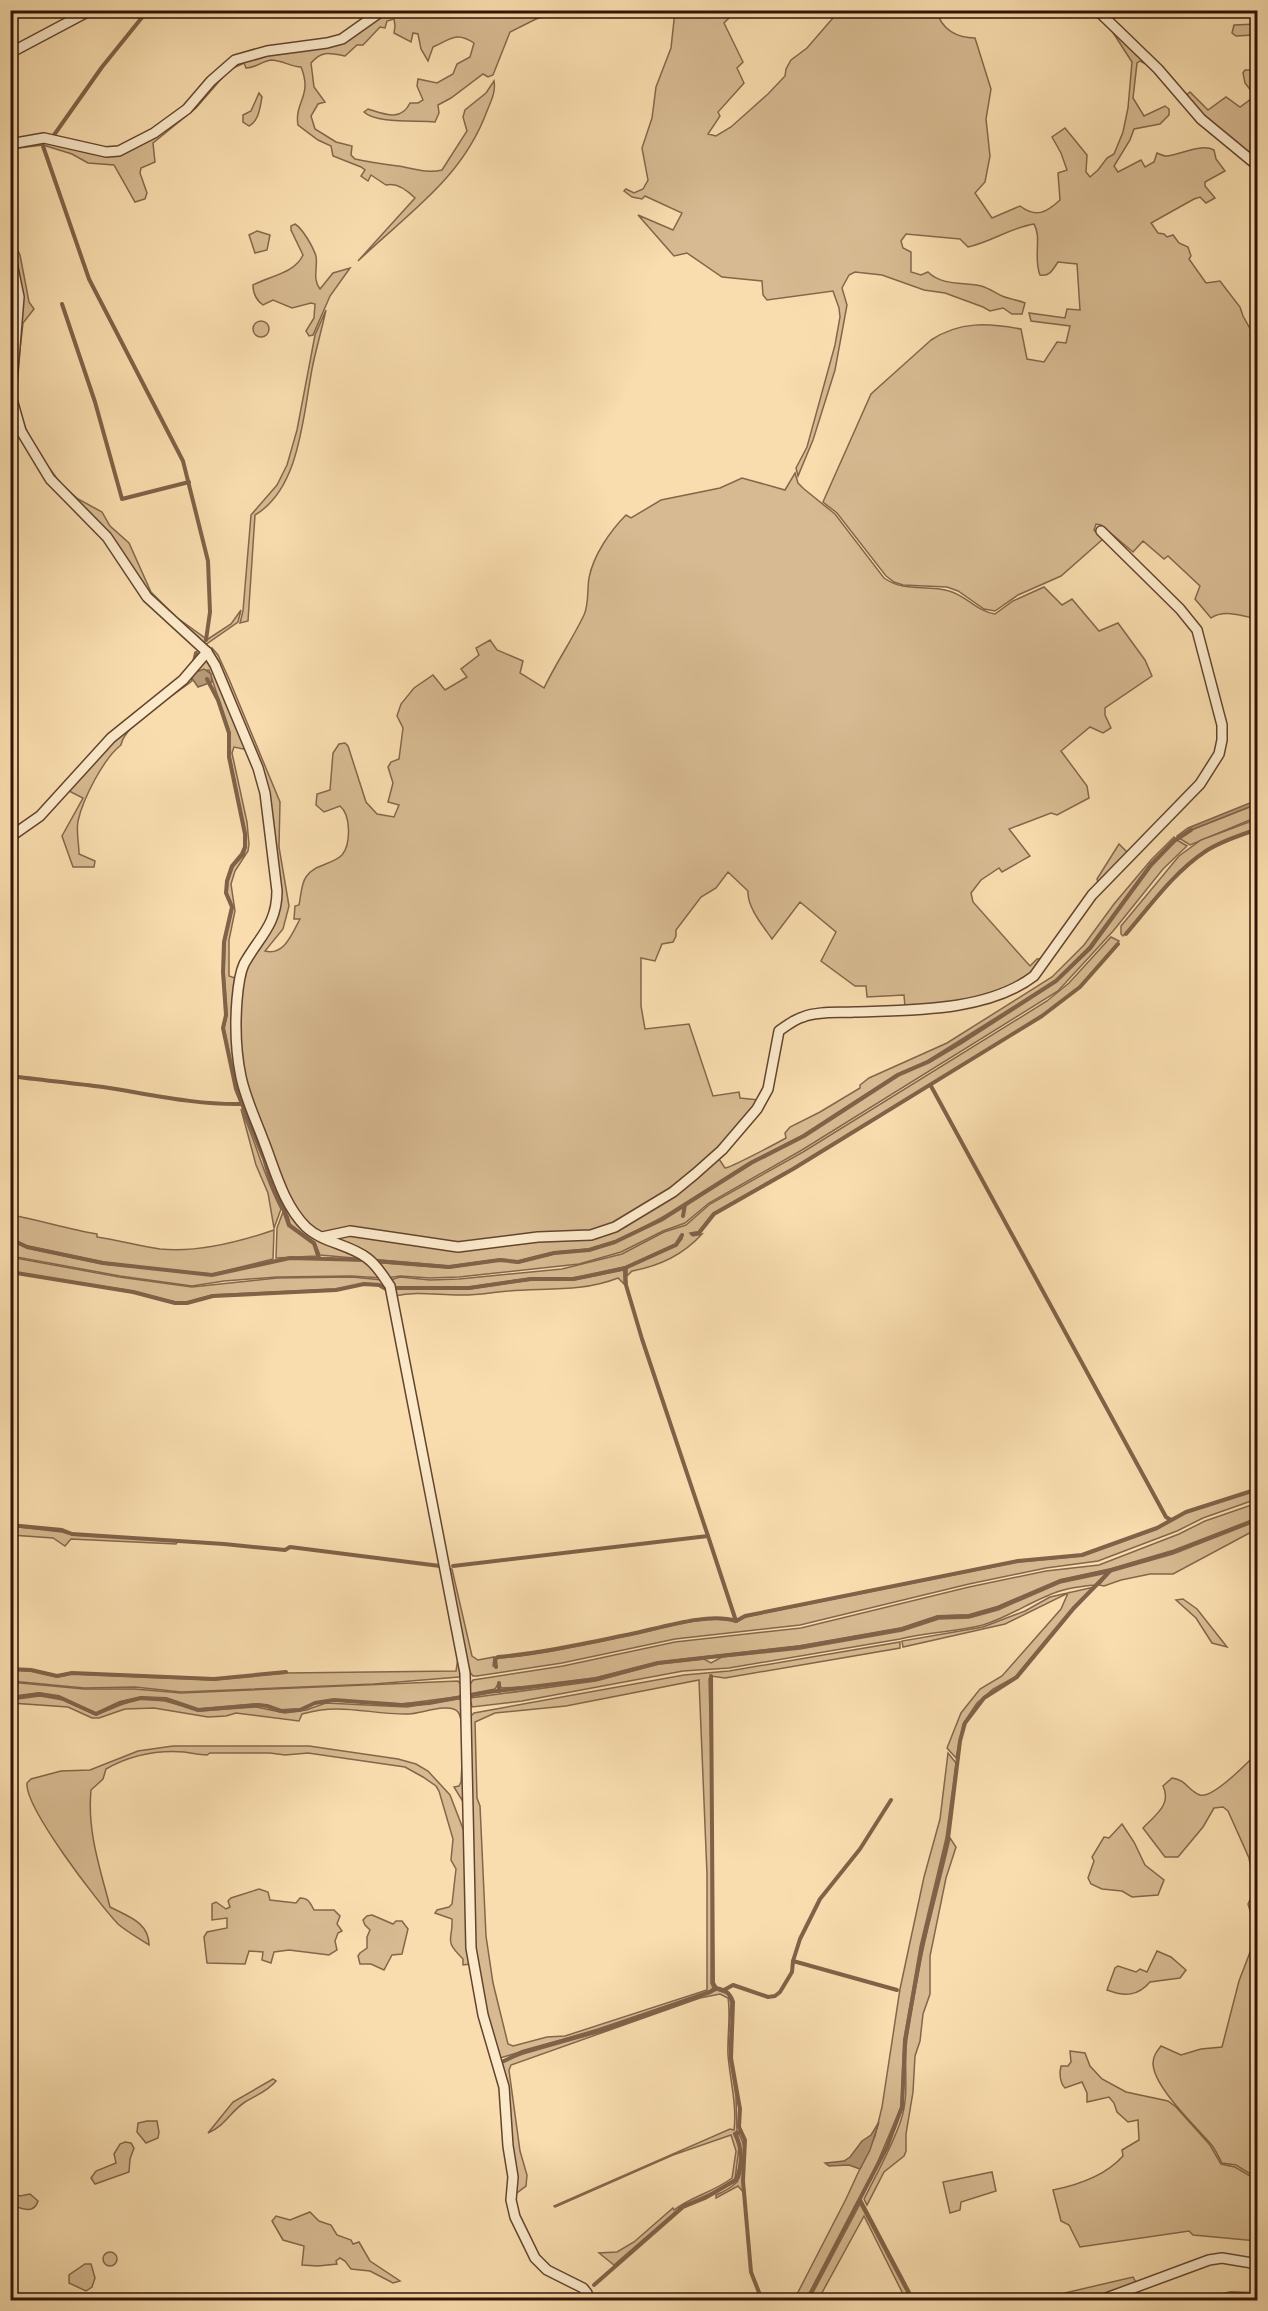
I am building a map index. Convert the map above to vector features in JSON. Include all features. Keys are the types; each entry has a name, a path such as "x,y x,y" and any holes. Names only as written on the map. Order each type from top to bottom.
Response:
{"street":[{"path":"10,52 91,10"},
{"path":"10,144 44,138 106,152 119,151 154,133 187,109 211,81 236,60 267,51 342,39 383,10"},
{"path":"1097,10 1158,69 1201,119 1257,166"},
{"path":"10,253 19,297 11,396 21,431 50,479 107,537 147,597 207,652 215,665 258,768 265,793 277,907 272,920 244,965 239,980 237,1032 241,1077 287,1200 296,1215 308,1228 322,1237 366,1257 390,1286 465,1673 471,1948 483,2015 504,2087 508,2146 513,2177 511,2200 515,2217 535,2258 547,2270 583,2288 587,2293 588,2301"},
{"path":"322,1237 350,1232 458,1246 538,1237 591,1235 602,1232 615,1227 673,1192 722,1150 764,1099 772,1072 779,1031 802,1017 966,1004 1009,992 1034,976 1092,896 1210,772 1222,740 1222,725 1197,630 1180,609 1101,531"},
{"path":"10,837 40,816 111,738 183,680 207,652"},
{"path":"1101,2301 1209,2260 1222,2258 1257,2264"}],"shaded area":[{"path":"387,11 562,11 536,19 510,32 493,75 488,77 483,74 438,105 439,113 435,122 387,120 370,116 364,112 368,109 397,115 402,113 410,103 423,100 417,86 418,79 437,83 453,74 457,64 470,57 474,43 468,39 458,37 433,47 428,61 421,49 418,34 413,33 411,42 394,33 394,19 387,21 385,28 380,27 363,45 357,45 345,56 323,54 311,63 314,87 325,102 318,104 311,116 315,129 336,142 352,146 351,155 355,159 425,171 442,170 467,131 463,117 465,110 486,93 494,81 494,93 476,135 448,176 432,194 358,261 415,198 402,188 386,185 371,175 368,181 361,176 365,170 333,156 331,146 318,140 298,125 298,110 305,85 301,67 271,60 250,68 246,68 244,63 229,70 196,108 153,143 155,162 141,168 140,173 147,193 145,199 135,202 114,165 88,163 72,154 43,145 11,149 10,146 44,141 89,153 104,154 134,148 232,65 249,58 330,45"},
{"path":"675,11 736,11 724,23 743,62 737,68 744,83 718,112 720,116 708,134 716,136 731,127 768,94 785,76 791,60 807,48 839,11 937,11 942,23 951,32 975,38 991,89 986,119 990,156 985,182 975,193 992,218 1020,206 1036,213 1045,211 1060,200 1058,173 1067,170 1052,137 1065,128 1087,155 1086,172 1090,177 1107,158 1114,154 1123,132 1128,108 1132,62 1112,31 1129,43 1156,69 1140,61 1137,63 1133,98 1144,116 1165,106 1169,109 1169,115 1160,124 1134,129 1114,166 1118,172 1141,160 1145,167 1154,162 1157,153 1166,156 1209,148 1214,150 1216,159 1225,171 1205,182 1205,186 1215,198 1206,203 1200,197 1194,199 1151,223 1158,233 1167,237 1173,235 1179,243 1188,247 1191,256 1189,259 1206,283 1220,281 1240,307 1257,341 1257,619 1228,614 1211,618 1195,599 1200,586 1168,556 1164,559 1143,541 1133,552 1101,525 1096,524 1094,530 1103,539 1061,576 1018,595 995,611 984,609 958,591 947,587 903,585 886,576 837,513 823,502 871,394 931,340 953,329 974,325 1021,329 1027,359 1044,362 1057,342 1066,343 1070,326 1031,321 1029,313 1065,318 1067,309 1080,310 1077,264 1058,262 1049,274 1040,275 1034,224 968,247 960,239 906,234 901,241 903,248 911,252 911,272 921,275 928,272 946,282 984,287 1002,296 1025,303 1022,314 1012,314 1003,308 990,311 945,293 924,290 882,275 855,272 849,275 842,288 847,305 835,370 813,440 798,476 796,468 807,447 835,345 840,317 833,291 767,300 763,295 762,281 722,277 687,253 674,256 638,215 673,230 682,213 645,196 642,199 632,197 624,191 626,189 634,193 643,189 648,180 642,148 652,118 656,87 671,48"},
{"path":"1257,24 1257,37 1253,35 1236,36 1232,33 1234,25"},
{"path":"1245,70 1250,70 1257,79 1257,161 1221,136 1185,96 1190,92 1208,110 1226,97 1240,107 1255,96 1245,83 1243,73"},
{"path":"259,93 262,97 258,113 255,121 249,126 243,122 243,115 251,111"},
{"path":"295,224 315,252 316,281 320,289 333,273 350,268 330,296 313,335 309,336 306,331 314,318 315,304 292,308 273,300 263,305 254,294 253,288 253,285 288,270 303,255 291,230 291,226"},
{"path":"257,231 270,235 267,250 255,253 249,235"},
{"path":"10,235 20,255 29,302 34,309 23,323 15,393 25,427 36,450 61,484 78,499 102,512 110,526 129,543 151,592 176,617 205,638 205,641 231,624 241,610 238,622 205,645 153,601 55,481 26,435 14,400 18,274"},
{"path":"326,310 313,364 298,448 282,487 270,503 255,515 248,621 240,623 251,515 277,485 287,465 297,430 315,335"},
{"path":"258,321 264,321 269,329 267,335 258,337 253,332 253,326"},
{"path":"795,473 798,483 835,514 884,578 892,583 949,591 982,610 995,614 1013,601 1044,587 1062,605 1072,599 1099,631 1118,623 1145,660 1152,676 1105,708 1105,715 1111,728 1103,733 1090,727 1061,751 1087,786 1089,798 1057,815 1051,813 1009,829 1030,856 1002,872 999,868 981,880 971,893 973,902 1030,966 1037,959 1046,958 1031,975 1018,985 964,1000 905,1007 904,995 867,997 866,986 855,986 821,961 836,932 800,902 772,939 753,910 748,891 728,872 716,888 701,897 676,930 673,942 662,944 655,961 641,958 641,1006 645,1029 689,1024 713,1096 739,1092 740,1098 760,1100 718,1147 687,1175 654,1200 598,1231 459,1244 350,1230 323,1235 309,1227 293,1207 249,1099 240,1053 239,1001 245,969 277,913 268,796 210,651 212,648 218,655 280,802 279,847 289,906 283,929 265,951 272,952 287,942 300,919 294,919 295,906 299,905 306,877 314,869 342,855 347,844 348,823 344,810 340,806 324,812 316,805 317,794 330,790 333,753 339,744 345,743 348,746 366,802 377,814 394,817 399,805 388,802 393,783 388,767 391,762 399,759 403,728 397,716 401,704 414,688 433,675 445,690 467,677 461,669 479,655 476,648 490,640 497,650 523,661 520,673 544,688 586,611 589,578 598,553 608,536 626,515 631,518 661,500 720,488 742,478 785,490"},
{"path":"207,656 248,750 234,747 232,753 247,822 249,844 248,851 235,871 231,884 235,911 229,940 229,976 238,979 236,1054 285,1201 283,1206 272,1186 265,1158 237,1089 224,1028 227,1015 224,973 225,942 233,907 227,893 228,881 233,867 244,855 246,834 230,757 230,733 209,670 198,671 191,677 192,681 131,728 121,745 101,769 84,802 77,825 79,854 95,861 94,867 73,867 62,836 83,798 69,791 114,739"},
{"path":"204,669 211,674 212,682 198,687 191,677 193,673"},
{"path":"1257,800 1257,804 1191,830 1179,838 1177,836 1188,828"},
{"path":"1257,804 1257,817 1190,845 1179,838 1191,830"},
{"path":"1257,819 1257,828 1218,843 1194,858 1162,890 1123,936 1121,934 1121,926 1179,856 1201,840"},
{"path":"1174,837 1176,839 1150,864 1089,947 1056,980 927,1061 897,1074 803,1135 750,1162 660,1219 615,1241 589,1249 554,1252 518,1261 500,1259 449,1266 370,1259 330,1237 350,1233 445,1248 614,1229 717,1156 725,1168 781,1141 786,1138 785,1133 790,1127 860,1088 860,1085 869,1078 947,1043 1052,977 1084,945 1114,904"},
{"path":"1177,840 1187,846 1163,869 1114,930 1058,991 802,1150 709,1203 685,1223 621,1252 579,1264 459,1277 400,1276 387,1278 373,1262 449,1268 500,1260 518,1263 615,1243 683,1206 683,1216 686,1204 751,1163 804,1136 898,1075 928,1062 1057,981 1091,949 1151,865"},
{"path":"1119,844 1128,853 1098,883 1097,879"},
{"path":"1111,937 1119,941 1079,987 1042,1016 793,1168 713,1213 698,1232 690,1233 693,1236 702,1234 687,1248 670,1258 632,1271 627,1276 627,1268 677,1245 683,1234 675,1244 625,1267 573,1278 531,1278 469,1287 393,1287 390,1280 400,1277 430,1280 459,1279 562,1269 622,1254 664,1232 686,1225 710,1204 803,1152 1047,1001 1069,983"},
{"path":"241,1109 281,1209 274,1228 268,1193 256,1165"},
{"path":"287,1204 295,1216 365,1259 320,1255 315,1243 290,1224 285,1209"},
{"path":"283,1212 288,1226 314,1245 317,1256 276,1258 277,1228"},
{"path":"11,1215 97,1234 97,1237 174,1250 218,1246 274,1230 273,1259 212,1274 103,1262 27,1246 11,1238"},
{"path":"11,1240 27,1248 103,1264 212,1275 291,1258 369,1261 383,1278 277,1277 192,1286 120,1276 11,1256"},
{"path":"10,1257 119,1277 192,1287 277,1278 352,1277 383,1280 386,1288 364,1284 336,1289 212,1295 187,1302 175,1302 133,1291 11,1272"},
{"path":"624,1270 624,1284 618,1278 591,1286 465,1295 419,1293 395,1296 393,1289 469,1289 531,1280 574,1280"},
{"path":"1257,1490 1257,1499 1203,1518 1177,1531 1098,1561 1046,1568 969,1584 800,1625 675,1639 562,1663 477,1676 473,1676 469,1671 448,1568 452,1569 472,1656 478,1660 494,1657 493,1666 496,1667 496,1659 499,1658 536,1654 703,1620 737,1622 745,1617 1018,1562 1082,1556 1157,1529 1187,1512"},
{"path":"1257,1503 1257,1518 1172,1552 1060,1580 997,1607 969,1615 938,1616 902,1628 800,1646 658,1662 595,1678 535,1686 502,1688 498,1684 495,1689 469,1694 469,1686 473,1680 563,1666 675,1642 801,1628 969,1587 1046,1571 1099,1565 1179,1534 1205,1521"},
{"path":"1257,1521 1257,1529 1173,1574 1150,1574 1104,1586 1099,1585 1110,1572 1173,1554"},
{"path":"10,1526 72,1535 178,1541 176,1544 71,1539 65,1546 53,1538 11,1535"},
{"path":"1107,1573 1097,1585 1058,1591 1000,1619 973,1627 729,1668 683,1671 522,1701 472,1707 470,1698 596,1681 658,1664 704,1659 711,1663 722,1657 800,1649 902,1631 939,1619 969,1618 998,1610 1060,1583"},
{"path":"1094,1587 1073,1607 1015,1677 993,1689 977,1703 963,1724 956,1758 947,1748 961,1713 980,1689 1002,1676 1061,1609 1068,1593 1005,1624 903,1647 902,1641 983,1627 1025,1611 1050,1597"},
{"path":"1183,1599 1197,1609 1227,1647 1212,1643 1196,1618 1176,1600"},
{"path":"900,1642 900,1648 725,1678 711,1676 709,1679 712,1794 711,1983 713,1988 710,1991 598,2029 500,2058 486,2012 474,1945 470,1717 474,1713 684,1675 729,1671","holes":["699,1680 707,1874 707,1990 565,2036 547,2037 513,2046 508,2044 493,1983 486,1936 480,1806 477,1798 475,1722 495,1713 566,1706"]},
{"path":"458,1658 461,1674 459,1677 374,1684 181,1692 135,1687 84,1688 11,1681 10,1670 31,1671 58,1677 72,1674 214,1680 286,1673 456,1671"},
{"path":"458,1681 462,1686 463,1696 402,1704 334,1700 315,1703 300,1709 281,1710 257,1704 198,1709 166,1699 141,1697 119,1702 96,1713 59,1697 39,1693 11,1697 10,1682 84,1689 135,1689 181,1693"},
{"path":"40,1696 63,1700 96,1715 140,1699 165,1701 200,1711 256,1707 285,1713 306,1710 326,1703 407,1707 463,1698 465,1805 454,1787 459,1786 461,1782 462,1725 458,1712 454,1709 442,1708 395,1714 330,1709 302,1714 299,1721 236,1713 208,1717 154,1708 125,1709 99,1718 92,1718 68,1707 11,1703 10,1700"},
{"path":"173,1746 309,1746 398,1759 416,1764 428,1771 450,1795 465,1834 466,1944 470,1964 463,1965 463,1959 451,1944 452,1919 435,1913 452,1904 456,1869 451,1860 453,1839 436,1786 405,1767 308,1753 285,1755 210,1753 207,1755 164,1752 134,1757 106,1769 103,1779 91,1790 91,1820 99,1864 110,1907 141,1925 148,1937 149,1945 125,1930 80,1877 49,1833 29,1795 27,1783 31,1779 61,1771 90,1770 138,1751"},
{"path":"1257,1750 1257,1933 1248,1904 1255,1889 1249,1858 1228,1811 1223,1807 1214,1808 1203,1827 1178,1857 1165,1857 1143,1828 1164,1804 1163,1786 1172,1778 1181,1781 1200,1795 1206,1795 1230,1779 1256,1754"},
{"path":"948,1753 956,1763 946,1838 920,1947 904,2040 901,2107 873,2173 806,2300 794,2300 846,2199 875,2136 882,2107 900,1989 924,1877 940,1819"},
{"path":"1122,1824 1145,1865 1164,1880 1158,1895 1132,1897 1122,1891 1102,1889 1091,1884 1088,1878 1094,1861 1092,1857 1104,1837 1109,1838"},
{"path":"950,1838 956,1847 946,1878 930,1956 930,1994 923,2014 920,2041 915,2056 906,2151 904,2156 884,2172 867,2205 864,2199 893,2140 904,2110 907,2039 924,1945"},
{"path":"259,1889 268,1892 270,1900 296,1903 303,1898 309,1901 314,1910 334,1910 340,1916 337,1924 342,1931 338,1933 335,1941 337,1950 329,1955 289,1950 274,1952 271,1963 262,1960 263,1952 249,1951 245,1964 207,1963 204,1937 207,1932 227,1928 227,1918 212,1920 212,1904 216,1902 226,1909 230,1907 228,1901 231,1898"},
{"path":"372,1915 393,1924 396,1921 402,1921 408,1929 402,1954 392,1955 384,1970 371,1964 360,1964 358,1956 367,1948 367,1937 370,1930 363,1920"},
{"path":"1257,1934 1257,2178 1236,2165 1222,2163 1212,2145 1167,2094 1155,2072 1153,2063 1154,2056 1161,2046 1181,2055 1201,2049 1222,2047 1239,1981"},
{"path":"1157,1951 1171,1957 1186,1970 1180,1978 1150,1982 1141,1990 1131,1994 1120,1994 1107,1990 1115,1968 1118,1966 1136,1972 1140,1969 1147,1972"},
{"path":"717,1990 728,1994 731,2003 730,2059 736,2096 737,2131 734,2133 739,2147 735,2179 716,2191 682,2206 614,2265 599,2253 617,2252 634,2242 673,2208 674,2210 732,2178 736,2151 731,2135 673,2155 554,2206 730,2129 734,2130 734,2101 728,2055 728,1998 720,1994 700,1998 511,2065 509,2070 520,2151 527,2175 526,2186 514,2195 508,2093 502,2062 603,2031"},
{"path":"1070,2051 1085,2053 1090,2066 1102,2079 1126,2092 1168,2101 1210,2145 1221,2164 1235,2167 1257,2180 1257,2241 1193,2235 1189,2231 1080,2247 1069,2225 1061,2221 1053,2190 1091,2178 1116,2163 1123,2156 1122,2150 1139,2140 1138,2120 1128,2122 1117,2112 1109,2097 1087,2102 1087,2093 1082,2082 1065,2088 1063,2086 1060,2069 1061,2066 1068,2066 1071,2062"},
{"path":"273,2079 276,2081 269,2088 245,2102 208,2133 233,2102"},
{"path":"157,2121 159,2132 158,2138 146,2143 137,2132 138,2123"},
{"path":"879,2122 870,2150 860,2169 849,2165 829,2166 825,2163 844,2161 850,2157 862,2141 871,2135"},
{"path":"739,2134 744,2148 744,2193 738,2186 716,2198 716,2195 732,2186 739,2178 742,2159 737,2135"},
{"path":"131,2143 134,2148 129,2172 95,2184 91,2178 96,2171 116,2163 114,2154 120,2144"},
{"path":"992,2172 996,2191 961,2202 960,2210 950,2213 943,2182"},
{"path":"11,2192 20,2196 30,2194 38,2201 34,2208 30,2209 11,2205"},
{"path":"860,2204 911,2300 906,2300 864,2216 818,2300 809,2300"},
{"path":"310,2212 319,2221 331,2225 337,2235 351,2240 353,2244 359,2242 370,2261 400,2281 393,2283 370,2271 351,2269 340,2258 336,2261 337,2264 302,2265 304,2246 283,2240 272,2221 276,2216 290,2220"},
{"path":"107,2252 113,2252 117,2259 113,2266 107,2266 103,2262 103,2256"},
{"path":"85,2264 91,2264 95,2278 92,2287 86,2291 69,2283 69,2275"},
{"path":"1133,2277 1137,2284 1091,2300 1035,2300"},
{"path":"1231,2294 1257,2295 1257,2300 1203,2300"}],"waterway":[{"path":"54,135 102,67 148,10"},
{"path":"43,146 89,279 183,461 208,561 210,612 206,640"},
{"path":"62,304 95,402 122,499 189,482"},
{"path":"194,662 196,653"},
{"path":"207,679 218,700 229,733 229,757 245,834 245,847 232,866 227,881 226,893 232,907 224,942 223,972 226,1015 223,1028 236,1089 264,1159 272,1186 289,1225 314,1243 319,1258"},
{"path":"1126,934 1163,889 1194,859 1218,844 1258,829"},
{"path":"374,1261 449,1267 500,1260 518,1262 554,1253 589,1250 615,1242 661,1220 751,1163 804,1136 898,1075 928,1062 960,1043 1056,981 1090,948 1151,865 1174,841 1191,830"},
{"path":"692,1234 699,1233 714,1214 793,1169 1042,1016 1080,987 1118,944"},
{"path":"10,1076 103,1087 189,1101 242,1104"},
{"path":"931,1086 1166,1517 1171,1520"},
{"path":"683,1216 685,1205"},
{"path":"398,1288 469,1288 531,1279 573,1279 625,1268 676,1245 682,1235"},
{"path":"10,1239 27,1247 103,1263 212,1275 290,1258 367,1260"},
{"path":"453,1566 708,1536 642,1339 626,1285 625,1268"},
{"path":"10,1272 133,1292 175,1303 187,1303 213,1296 336,1290 364,1284 379,1285 386,1289"},
{"path":"736,1621 745,1616 1018,1561 1082,1555 1157,1528 1186,1512 1258,1489"},
{"path":"10,1698 39,1694 59,1697 96,1714 120,1703 141,1698 166,1699 198,1710 257,1705 281,1711 300,1710 315,1703 334,1700 402,1705 429,1703 489,1692 596,1679 658,1663 800,1647 902,1629 938,1617 969,1616 997,1608 1060,1581 1111,1570 1172,1552 1258,1519"},
{"path":"10,1525 62,1530 72,1534 285,1550 290,1547 440,1566"},
{"path":"496,1667 495,1659 498,1657 565,1647 684,1622 712,1618 736,1621 708,1536"},
{"path":"807,2300 887,2147 902,2107 905,2040 922,1946 948,1839 960,1741 965,1723 984,1698 1017,1677 1074,1608 1110,1571"},
{"path":"10,1669 31,1670 57,1676 72,1673 214,1679 286,1672"},
{"path":"711,1676 713,1983 716,1988 727,1992 733,2002 731,2058 740,2109 739,2127 745,2140 743,2181 751,2272 760,2295 756,2300"},
{"path":"499,1683 499,1691"},
{"path":"724,1990 733,1985 768,1997 780,1992 792,1972 800,1939 820,1899 860,1849 891,1800"},
{"path":"793,1961 897,1990"},
{"path":"504,2061 522,2052 602,2030 716,1988"},
{"path":"594,2285 683,2207 705,2198 736,2180 741,2157 735,2134 740,2132"},
{"path":"860,2200 913,2300"},
{"path":"1200,2300 1231,2293 1258,2294"}]}
